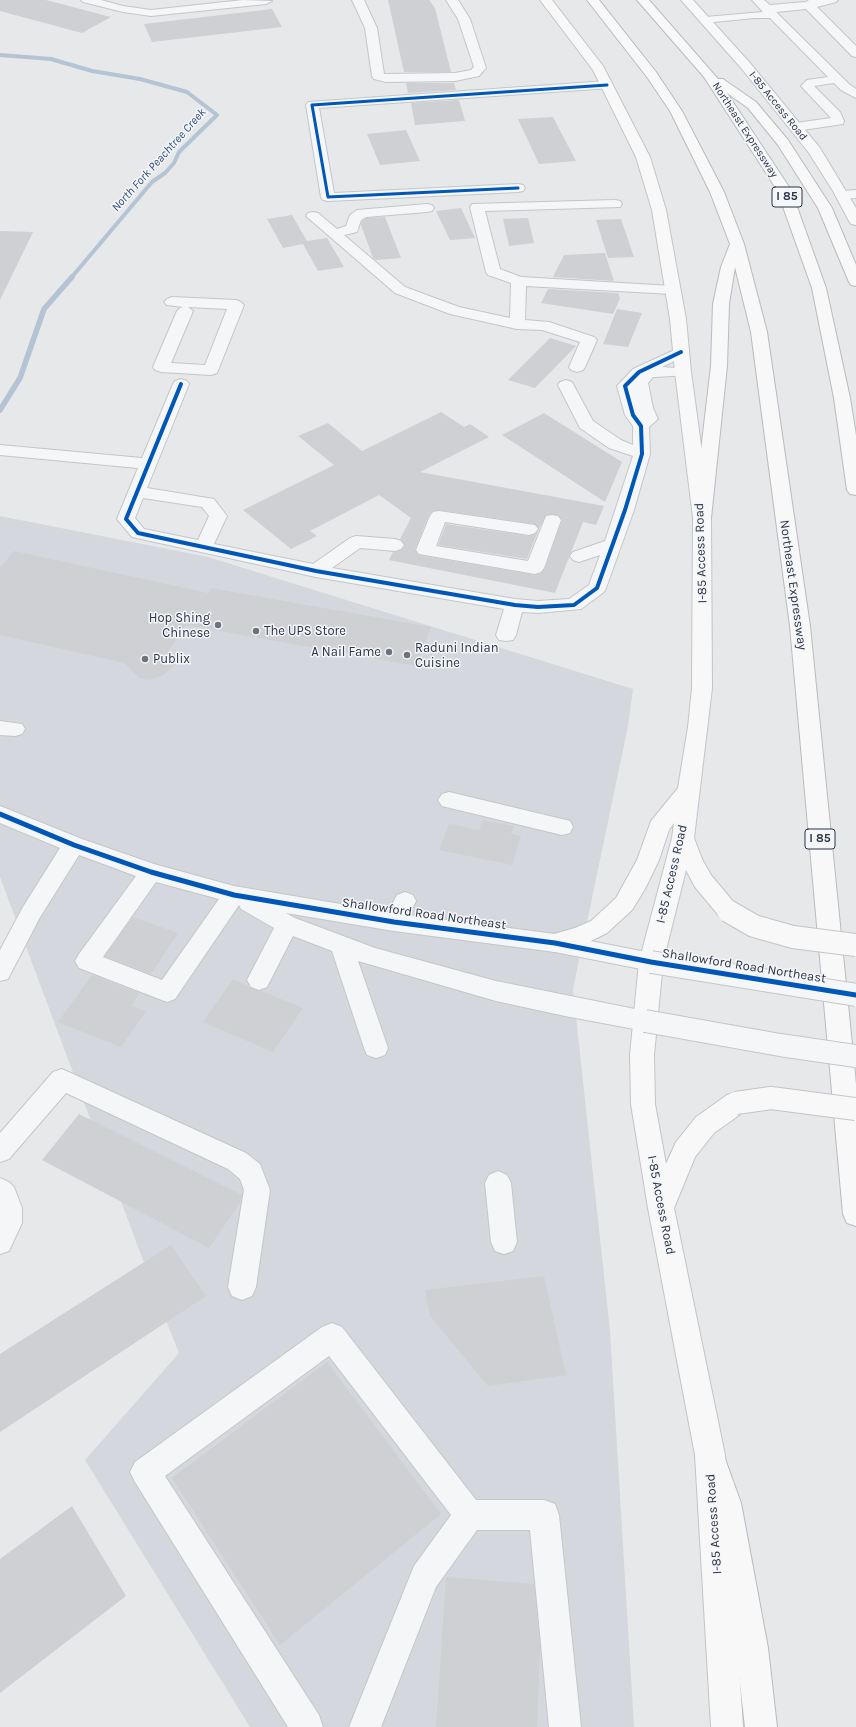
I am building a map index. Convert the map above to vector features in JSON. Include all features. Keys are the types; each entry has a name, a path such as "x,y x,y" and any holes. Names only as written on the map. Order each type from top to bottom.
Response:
{"main road":[{"name":"I-85 Access Road","path":"546,0 599,69 608,85 643,157 659,210 678,319 683,372 702,518 702,688 698,728 688,790 683,838 651,962 642,1055 643,1104 661,1208 710,1455 727,1727"},
{"name":"Northeast Expressway","path":"593,0 652,75 676,111 717,192 737,244 752,298 765,367 800,626 856,1214"},
{"name":"Northeast Expressway","path":"643,0 709,75 784,190 819,288 842,398 856,490"},
{"name":"I-85 Access Road","path":"687,0 746,66 815,151 856,221"},
{"path":"709,75 752,105 783,143 825,208 856,282"},
{"path":"702,518 719,366 721,304 728,267 737,244"},
{"path":"554,943 581,936 599,927 624,904 637,883 648,860 659,827 688,790"},
{"path":"683,838 691,860 703,881 728,911 754,926 793,937 856,946"},
{"path":"661,1208 686,1150 705,1125 736,1102 771,1098 856,1109"},
{"path":"710,1455 726,1503 752,1648 761,1727"}],"street":[{"path":"87,0 123,9 151,13 266,1"},
{"path":"358,0 371,28 378,76 386,78 407,78 455,77 475,73 480,68 464,19 452,0"},
{"path":"758,0 838,79 856,94"},
{"path":"706,20 754,15 832,0"},
{"path":"812,3 856,53"},
{"path":"796,127 838,121 836,115 807,86 811,83 838,79"},
{"path":"518,188 328,197 312,105 608,85"},
{"path":"842,195 856,194"},
{"path":"615,204 477,207 493,272 519,281 672,290"},
{"path":"334,234 352,229 356,218 362,213 427,208"},
{"path":"313,216 400,290 455,311 517,324 544,325 589,340 577,367"},
{"path":"517,324 519,281"},
{"path":"172,302 236,305 211,370 161,367 185,311"},
{"path":"641,426 650,419 614,393 616,380 639,372 681,352"},
{"path":"641,426 624,421 619,415 629,404 640,383 647,374 655,372 683,372"},
{"path":"181,384 126,519 138,533 316,571 515,605 538,607 574,605 598,588 626,510 642,454 641,426"},
{"path":"566,385 586,424 615,444 642,454"},
{"path":"0,450 149,464"},
{"path":"138,492 208,503 218,516 204,546"},
{"path":"529,529 439,516 425,550 535,568 552,520"},
{"path":"316,571 356,542 395,545"},
{"path":"579,556 613,544"},
{"path":"506,635 515,605"},
{"path":"449,800 562,827"},
{"name":"Shallowford Road Northeast","path":"0,814 74,845 151,872 234,895 394,922 554,943 651,962 856,995"},
{"path":"0,972 31,912 74,845"},
{"path":"151,872 87,961 167,992 234,895"},
{"name":"Shallowford Road Northeast","path":"234,895 287,924 371,956 496,991 565,1006 780,1046 856,1056"},
{"path":"394,922 405,901"},
{"path":"259,980 287,924"},
{"path":"341,944 376,1048"},
{"path":"0,1151 62,1080 237,1161 251,1172 257,1190 242,1287"},
{"path":"498,1183 504,1242"},
{"path":"0,1190 5,1195 9,1208 9,1223 0,1242"},
{"path":"307,1727 145,1472 332,1337 469,1515"},
{"path":"364,1727 425,1577 469,1515"},
{"path":"469,1515 544,1515 565,1727"}],"shaded area":[{"path":"0,516 208,557 633,689 628,726 573,989 610,1331 634,1727 250,1727 85,1460 179,1353 0,877"}],"building":[{"path":"0,0 46,0 111,17 82,33 0,11"},
{"path":"388,0 429,0 435,8 451,72 404,72"},
{"path":"272,9 282,27 152,42 144,24"},
{"path":"406,83 454,83 456,90 408,93"},
{"path":"459,100 465,121 415,125 411,103"},
{"path":"553,117 576,161 539,164 518,119"},
{"path":"406,130 420,161 380,165 367,134"},
{"path":"461,208 475,238 450,240 436,211"},
{"path":"292,215 307,241 327,238 344,267 318,271 303,244 283,248 267,219"},
{"path":"385,217 401,258 376,260 373,258 361,225 362,221 366,218"},
{"path":"528,218 534,243 509,246 503,219"},
{"path":"621,219 634,257 608,258 596,220"},
{"path":"0,231 33,232 0,300"},
{"path":"605,253 614,281 553,277 564,255"},
{"path":"548,289 618,293 620,298 613,314 541,303"},
{"path":"617,309 642,313 628,347 603,344"},
{"path":"550,338 576,346 535,388 508,380"},
{"path":"441,412 464,427 470,424 489,437 420,472 604,506 596,525 583,522 555,593 389,560 393,552 401,550 405,546 400,539 411,518 379,495 310,531 317,536 291,549 243,510 334,465 298,436 328,423 362,451","holes":["439,510 535,524 539,529 546,515 558,515 562,520 545,568 541,573 535,575 418,555 415,549 429,515 433,511"]},
{"path":"544,413 622,462 605,502 502,435"},
{"path":"446,524 529,536 538,531 527,559 438,545"},
{"path":"14,551 208,593 211,588 431,627 416,666 186,625 167,653 175,664 165,674 150,680 139,678 125,663 0,635 0,568"},
{"path":"483,820 514,826 511,834 521,836 512,865 439,850 449,824 479,830"},
{"path":"133,917 178,933 151,974 105,956"},
{"path":"92,975 139,993 131,1006 146,1011 121,1047 58,1022"},
{"path":"233,979 250,988 303,1008 273,1052 203,1022"},
{"path":"79,1114 242,1195 241,1201 209,1248 42,1160"},
{"path":"171,1245 206,1296 0,1432 0,1354"},
{"path":"544,1276 566,1375 488,1386 430,1316 425,1290"},
{"path":"327,1362 441,1514 280,1645 172,1478"},
{"path":"72,1506 126,1596 0,1693 0,1559"},
{"path":"446,1577 534,1584 540,1646 537,1727 436,1727"}],"waterway":[{"name":"North Fork Peachtree Creek","path":"0,55 51,59 92,71 140,79 187,92 217,115 179,152 174,163 165,173 152,182 71,278"},
{"name":"North Fork Peachtree Creek","path":"0,410 20,378 44,309 72,277"}],"cycle path":[{"path":"518,188 328,197 312,105 607,85"},
{"path":"181,384 126,519 138,533 316,571 515,605 538,607 574,605 597,588 625,510 642,454 641,426 633,415 625,386 639,372 681,352"},
{"path":"0,814 74,845 151,872 234,895 394,922 555,943 651,962 856,995"}],"place":[{"name":"Hop Shing Chinese","path":"218,625"},
{"name":"The UPS Store","path":"256,631"},
{"name":"A Nail Fame","path":"389,652"},
{"name":"Raduni Indian Cuisine","path":"407,655"},
{"name":"Publix","path":"145,659"}]}
